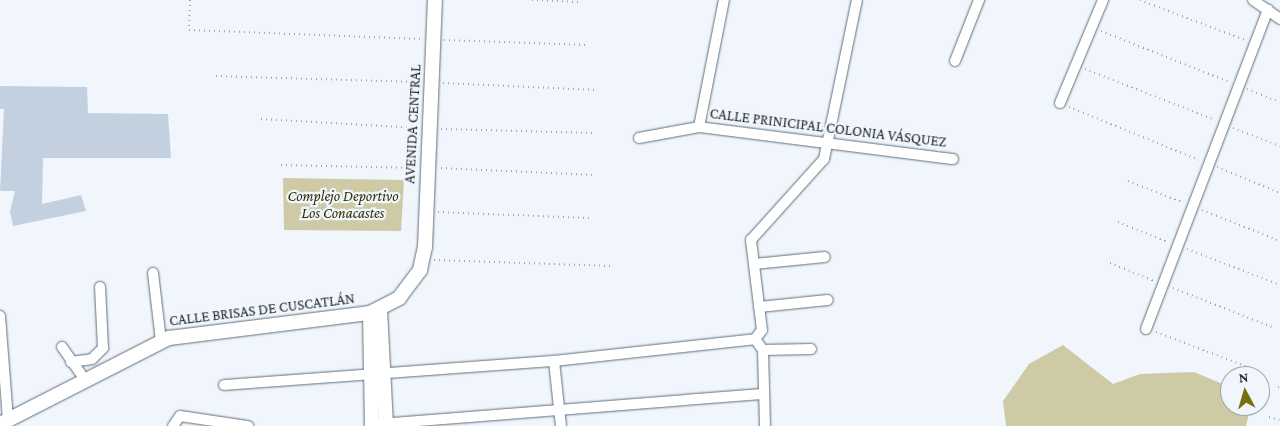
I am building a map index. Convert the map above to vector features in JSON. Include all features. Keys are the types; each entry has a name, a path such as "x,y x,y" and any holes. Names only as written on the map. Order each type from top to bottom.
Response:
{"street":[{"name":"AVENIDA CENTRAL","path":"375,312 408,288 422,260 426,212 435,0"},
{"path":"699,127 724,0"},
{"path":"224,385 554,361 755,339 761,333 754,264 754,234 824,159 825,144 857,0"},
{"path":"955,61 979,0"},
{"path":"1060,103 1103,0"},
{"path":"1253,0 1280,19"},
{"path":"1146,329 1222,123 1268,9"},
{"name":"CALLE PRINICIPAL COLONIA VÁSQUEZ","path":"639,138 699,127 953,159"},
{"path":"754,264 825,257"},
{"path":"153,273 160,341"},
{"path":"71,362 92,359 103,348 100,287"},
{"path":"759,307 828,300"},
{"path":"375,312 379,425 762,394"},
{"name":"CALLE BRISAS DE CUSCATLÁN","path":"4,422 160,341 226,328 375,312"},
{"path":"0,316 4,422"},
{"path":"755,339 763,350 762,394 765,426"},
{"path":"62,347 84,380"},
{"path":"763,350 811,349"},
{"path":"554,361 561,426"},
{"path":"173,426 180,416 248,426"}],"path":[{"path":"190,0 189,30 589,44"},
{"path":"532,0 580,2"},
{"path":"1140,0 1254,43"},
{"path":"1092,27 1280,102"},
{"path":"1076,65 1280,146"},
{"path":"216,76 432,82 598,90"},
{"path":"1060,103 1280,193"},
{"path":"261,119 430,128 596,133"},
{"path":"281,165 427,168 594,175"},
{"path":"1128,181 1280,241"},
{"path":"426,212 590,218"},
{"path":"1118,222 1280,285"},
{"path":"422,260 613,266"},
{"path":"1110,263 1274,328"},
{"path":"1146,329 1245,366"},
{"path":"1269,417 1280,420"}],"green space":[{"name":"Complejo Deportivo Los Conacastes","path":"283,178 404,180 401,231 284,230"},
{"path":"1063,345 1113,384 1140,374 1194,372 1220,383 1220,416 1248,416 1246,426 1006,426 1003,401 1029,364"}],"building":[{"path":"0,86 87,87 88,113 168,114 171,158 43,158 42,204 81,195 86,211 13,226 10,211 15,191 0,191 4,109 0,109"}]}
